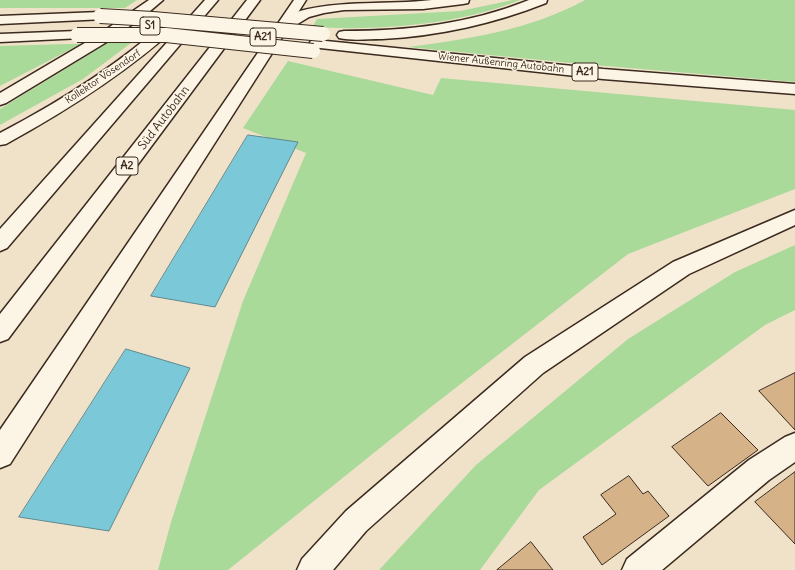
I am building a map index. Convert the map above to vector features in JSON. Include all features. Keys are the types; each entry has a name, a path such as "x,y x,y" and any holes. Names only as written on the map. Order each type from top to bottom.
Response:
{"main road":[{"path":"0,100 66,62 141,13 157,0"},
{"name":"Kollektor Vösendorf","path":"0,140 33,122 114,71 161,34 196,0"},
{"path":"0,243 212,0"},
{"name":"Süd Autobahn","path":"0,332 254,0"},
{"path":"0,454 300,0"},
{"path":"281,28 304,14 345,3 423,5 463,0"},
{"path":"0,38 77,34 166,35 317,43 422,31 494,17 541,0"},
{"path":"96,20 153,19 317,43"},
{"name":"S1","path":"0,21 96,20 209,31"},
{"name":"A21","path":"209,31 317,43"},
{"name":"Wiener Außenring Autobahn","path":"317,43 603,74 795,89"},
{"path":"313,570 356,521 534,365 681,268 795,217"},
{"path":"638,570 759,470 795,446"}],"green space":[{"path":"0,0 137,0 125,8 0,8"},
{"path":"513,0 520,0 496,9 445,21 390,27 312,27 317,19 460,11"},
{"path":"585,0 795,0 795,82 582,64 408,47 499,32 543,19"},
{"path":"108,43 131,43 83,79 0,125 0,109"},
{"path":"81,44 0,86 0,46"},
{"path":"288,61 433,95 441,78 795,110 795,189 628,254 431,407 228,570 158,570 171,522 243,301 306,153 243,128"},
{"path":"795,245 795,310 765,325 539,490 480,570 379,570 476,465 628,339 735,272"}],"water":[{"path":"248,135 298,142 215,307 151,296"},
{"path":"126,349 190,368 109,531 19,517"}],"building":[{"path":"795,373 795,430 759,391"},
{"path":"721,413 758,450 708,486 672,447"},
{"path":"795,472 795,544 755,502"},
{"path":"629,476 643,494 648,491 669,516 602,565 583,537 616,514 601,495"},
{"path":"531,542 553,570 497,570"}]}
